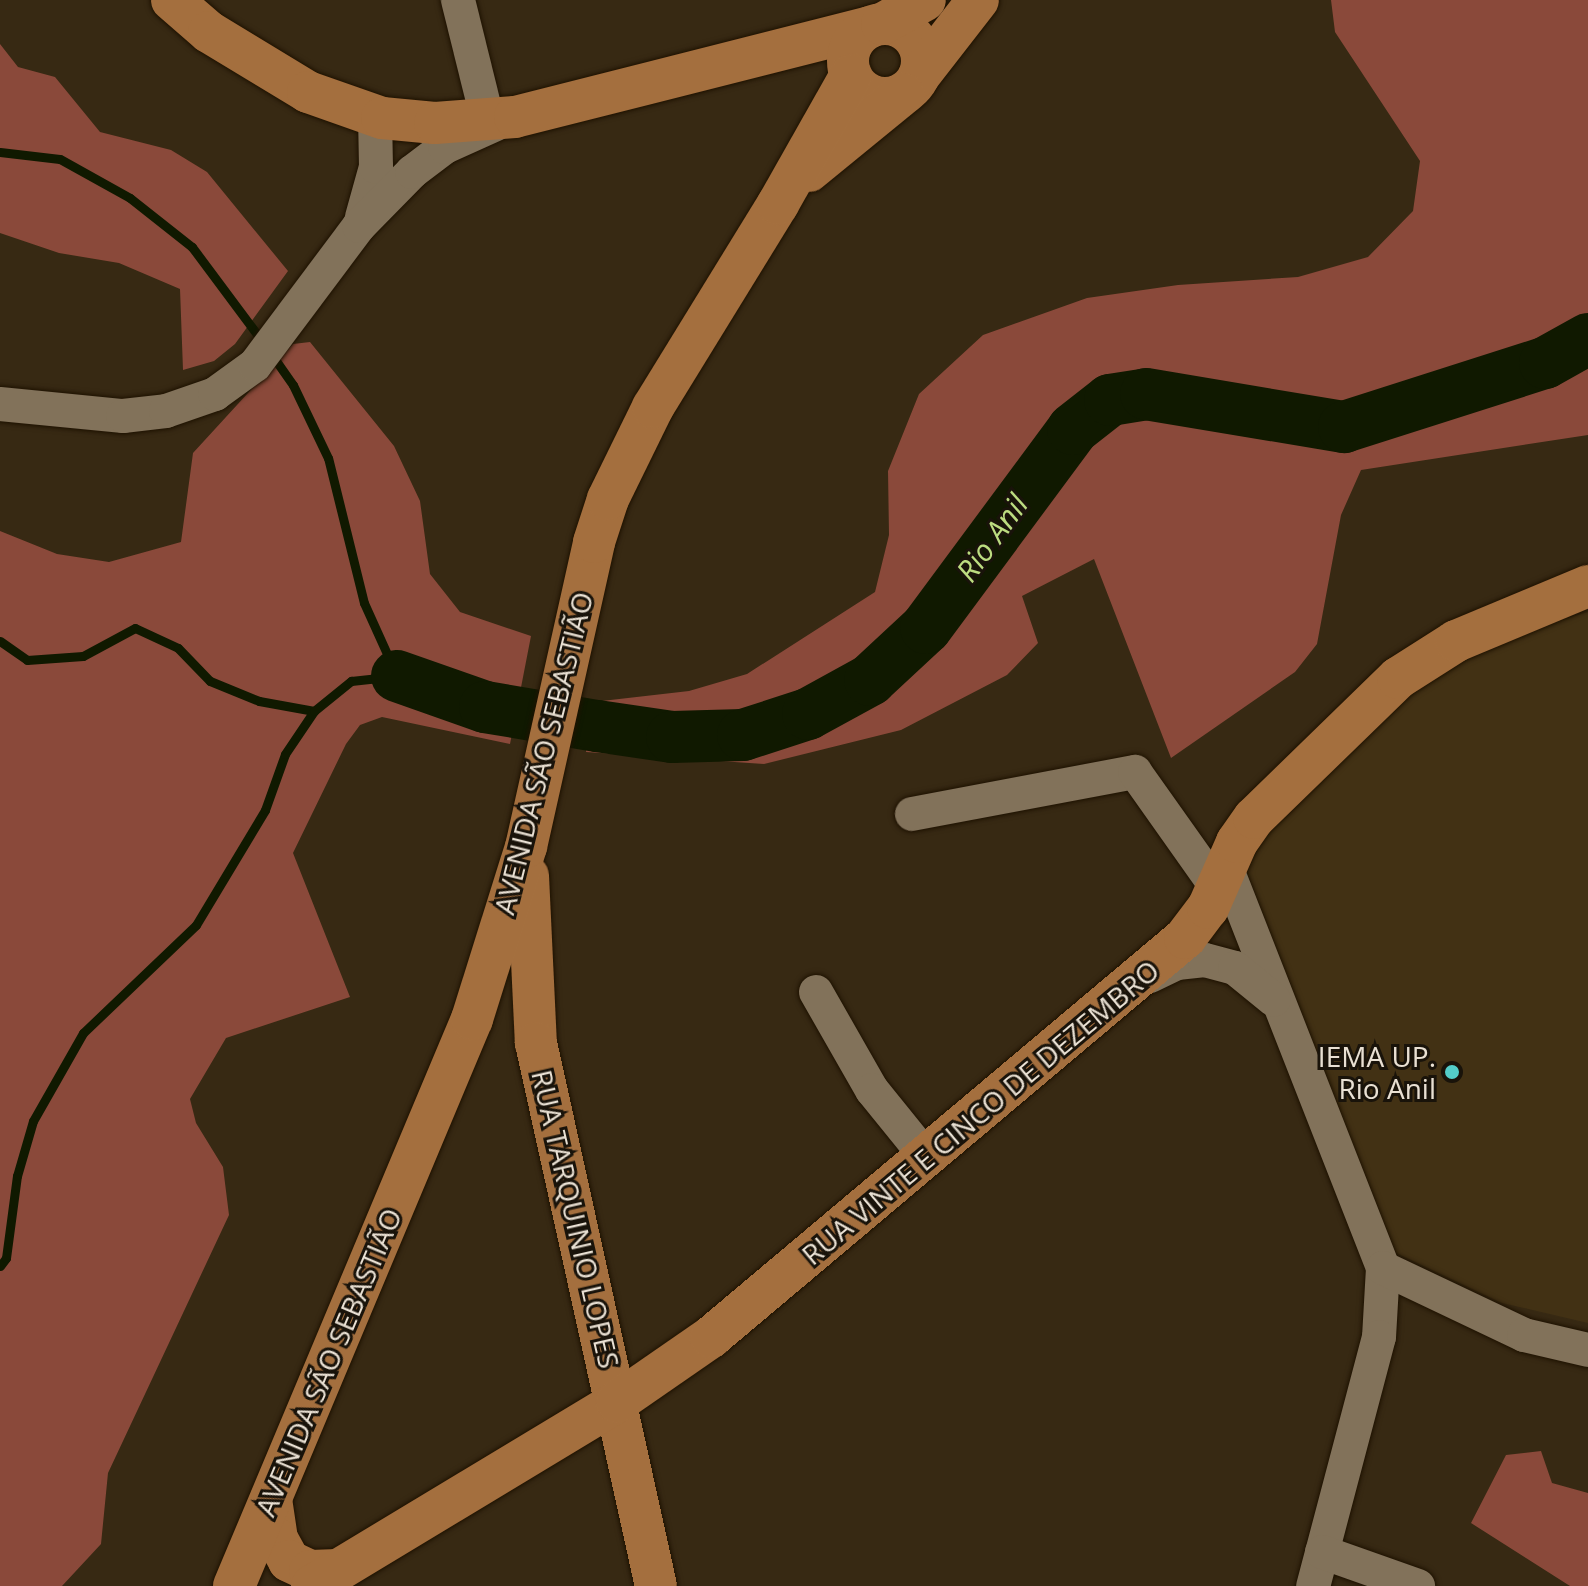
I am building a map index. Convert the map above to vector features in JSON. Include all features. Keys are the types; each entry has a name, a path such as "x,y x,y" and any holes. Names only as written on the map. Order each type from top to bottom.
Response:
{"main road":[{"path":"172,0 259,64 308,92 375,116 435,123 502,119 713,67 876,25 925,0"},
{"name":"AVENIDA SÃO SEBASTIÃO","path":"778,204 818,162 911,85 978,0"},
{"path":"713,67 795,56 850,72 869,95 911,85 919,43 903,28 876,25 852,45 850,72"},
{"name":"AVENIDA SÃO SEBASTIÃO","path":"234,1586 472,1019 526,847 594,542 628,452 778,204 850,72"},
{"name":"RUA VINTE E CINCO DE DEZEMBRO","path":"325,1578 617,1402 711,1337 1136,982 1199,923 1254,818 1398,678 1456,641 1588,586"},
{"name":"RUA TARQUINIO LOPES","path":"526,847 536,1043 656,1586"},
{"path":"472,1019 492,1008 514,1010 530,1026 536,1043"},
{"path":"271,1499 277,1539 289,1561 325,1578"}],"street":[{"path":"0,404 123,416 166,411 215,394 255,365 359,226 428,158 502,119 458,0"},
{"path":"359,226 376,167 375,116"},
{"path":"912,814 1135,772 1222,878 1383,1268 1379,1337 1313,1586"},
{"path":"1136,982 1177,963 1205,960 1235,968 1274,1000"},
{"path":"816,992 872,1090 927,1158"},
{"path":"1383,1268 1524,1335 1588,1350"},
{"path":"1322,1552 1418,1586"}],"shaded area":[{"path":"1331,0 1588,0 1588,435 1361,470 1341,515 1317,644 1295,672 1171,758 1094,559 1022,596 1038,643 1007,675 901,730 764,764 586,752 593,702 689,691 747,674 875,592 889,535 888,471 919,394 983,335 1087,298 1178,285 1298,277 1368,257 1413,211 1420,161 1335,32"},
{"path":"0,44 18,67 55,77 100,132 171,150 207,172 288,271 235,344 214,361 183,370 180,289 119,263 59,253 0,233"},
{"path":"310,342 394,446 420,501 430,574 460,612 531,636 510,744 382,717 360,725 346,744 293,853 350,997 226,1038 190,1099 196,1123 223,1167 229,1215 108,1473 101,1544 62,1586 0,1586 0,531 57,554 109,562 181,542 193,453 293,344"},
{"name":"IEMA UP. Rio Anil","path":"1588,612 1588,1323 1502,1303 1388,1249 1245,896 1247,872 1260,839 1398,701 1446,665 1503,638"},
{"path":"1541,1451 1552,1483 1588,1493 1588,1586 1570,1586 1471,1523 1506,1455"}],"waterway":[{"path":"0,152 60,159 130,198 192,247 262,341"},
{"name":"Rio Anil","path":"397,676 485,707 672,737 743,735 808,714 870,680 926,628 1073,429 1110,400 1146,394 1344,427 1545,363 1588,339"},
{"path":"0,1266 6,1258 17,1176 33,1121 83,1033 196,925 265,810 285,754 314,711 351,681 397,676 364,603 328,458 293,385 271,353"},
{"path":"0,641 27,660 83,656 135,628 178,648 210,681 259,701 314,711"}],"place":[{"name":"IEMA UP. Rio Anil","path":"1452,1072"}]}
